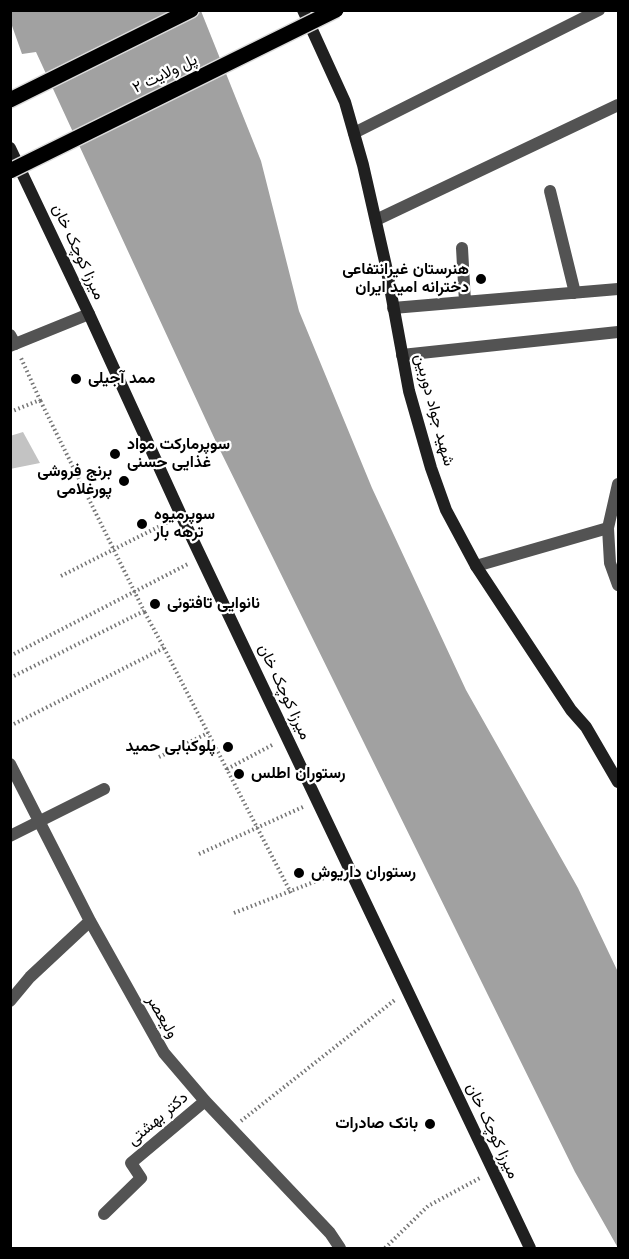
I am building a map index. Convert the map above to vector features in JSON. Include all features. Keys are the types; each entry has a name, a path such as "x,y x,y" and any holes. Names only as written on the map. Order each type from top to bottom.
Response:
{"main road":[{"path":"10,100 191,10"},
{"name":"شهید جواد دوربین","path":"303,10 345,102 354,133 376,220 409,391 431,468 446,510 476,566 571,710 586,727 618,782"},
{"name":"پل ولایت ۲","path":"10,171 336,10"},
{"name":"میرزا کوچک خان","path":"10,148 201,558 530,1248"}],"street":[{"path":"354,133 599,10"},
{"path":"376,220 618,105"},
{"path":"550,191 575,293"},
{"path":"462,248 465,302"},
{"path":"393,308 618,289"},
{"path":"12,342 89,314"},
{"path":"402,355 618,332"},
{"path":"618,484 608,528 610,563 618,585"},
{"path":"476,566 608,528"},
{"name":"ولیعصر","path":"10,765 90,921 164,1053 205,1101 330,1233 339,1246"},
{"path":"10,837 104,789"},
{"path":"10,1000 30,977 90,921"},
{"name":"دکتر بهشتی","path":"104,1214 141,1178 131,1163 205,1101"}],"path":[{"path":"12,342 134,592 291,892"},
{"path":"10,412 40,400"},
{"path":"61,576 181,515"},
{"path":"10,656 201,558"},
{"path":"10,678 144,611"},
{"path":"10,726 164,648"},
{"path":"159,757 208,733"},
{"path":"227,769 287,738"},
{"path":"199,854 317,801"},
{"path":"234,913 349,868"},
{"path":"231,1128 407,991"},
{"path":"385,1248 428,1206 493,1170"}],"shaded area":[{"path":"11,11 201,11 261,161 299,311 372,488 466,690 578,888 618,972 618,1248 575,1172 217,444 36,52 22,54 11,23"}],"building":[{"path":"23,432 40,463 10,469 10,436"}],"place":[{"name":"هنرستان غیرانتفاعی دخترانه امید ایران","path":"481,279"},
{"name":"ممد آجیلی","path":"76,379"},
{"name":"سوپرمارکت مواد غذایی حسنی","path":"115,454"},
{"name":"برنج فروشی پورغلامی","path":"124,481"},
{"name":"سوپرمیوه ترهه بار","path":"142,524"},
{"name":"نانوایی تافتونی","path":"155,604"},
{"name":"پلوکبابی حمید","path":"228,747"},
{"name":"رستوران اطلس","path":"239,774"},
{"name":"رستوران داریوش","path":"299,873"},
{"name":"بانک صادرات","path":"430,1124"}]}
